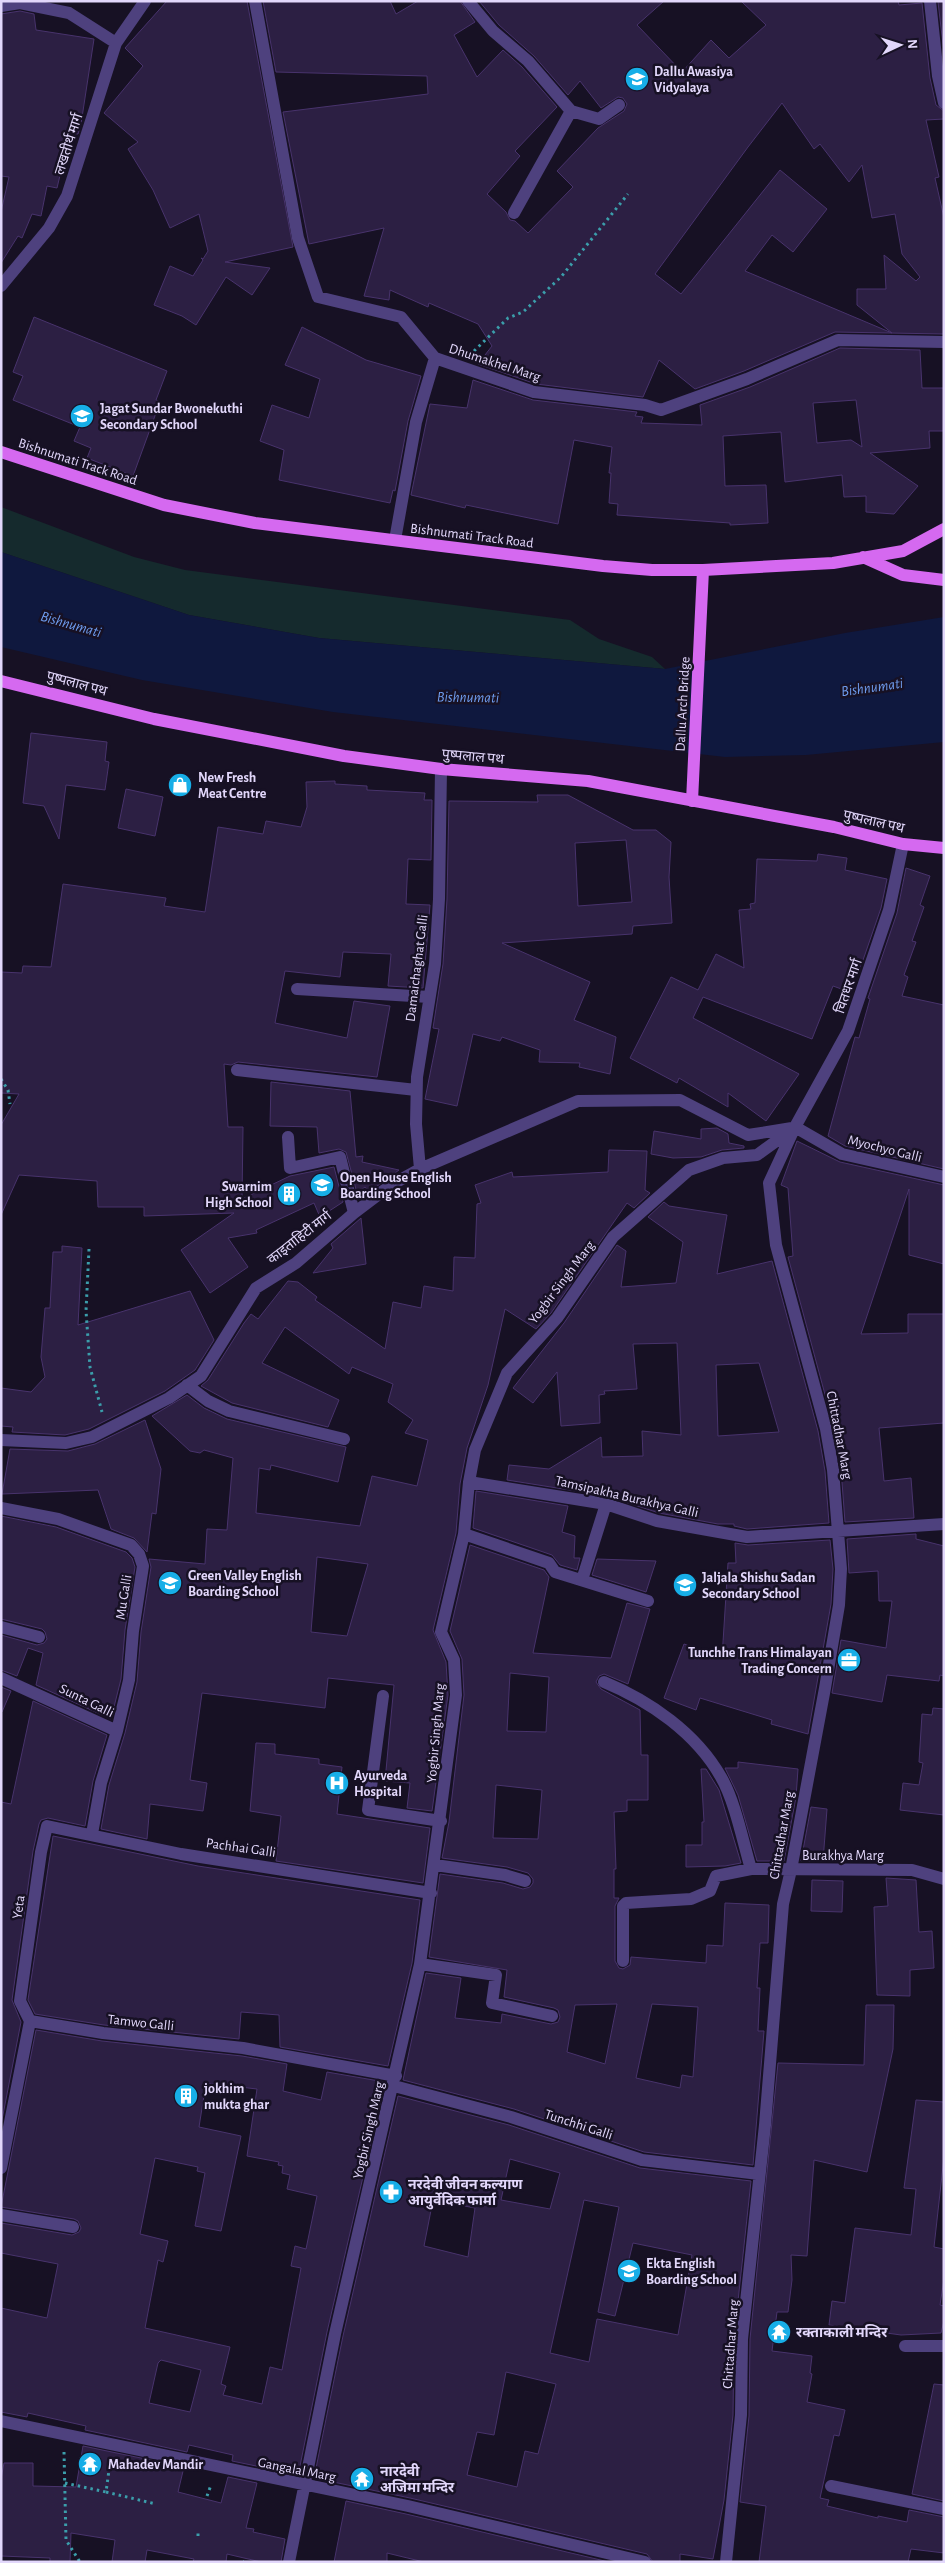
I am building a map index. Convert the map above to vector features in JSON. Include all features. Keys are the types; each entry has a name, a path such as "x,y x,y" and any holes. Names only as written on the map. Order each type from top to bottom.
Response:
{"main road":[{"name":"Bishnumati Track Road","path":"1,452 164,505 255,523 603,566 652,570 703,570 833,562 903,551 944,529"},
{"path":"863,557 903,575 944,580"},
{"name":"Dallu Arch Bridge","path":"692,801 703,570"},
{"name":"पुष्पलाल पथ","path":"1,681 154,719 344,756 441,769 588,781 834,827 903,844 944,848"}],"street":[{"name":"लखतीर्थ मार्ग","path":"1,286 49,228 67,196 116,43 145,1"},
{"name":"Dhumakhel Marg","path":"255,1 298,238 318,297 401,317 435,358 534,392 645,405 661,410 747,379 838,340 944,342"},
{"path":"468,1 493,31 528,61 571,112 598,119 620,105"},
{"path":"930,1 938,76 944,103"},
{"path":"1,6 20,3 69,13 116,43"},
{"path":"514,213 571,112"},
{"path":"395,540 416,422 435,358"},
{"name":"Damaichaghat Galli","path":"420,1169 416,1124 416,1090 435,964 439,899 441,769"},
{"name":"चितधर मार्ग","path":"795,1127 848,1031 889,910 903,844"},
{"path":"297,989 429,997"},
{"path":"237,1070 416,1090"},
{"name":"काइताहिटी मार्ग","path":"1,1440 66,1443 92,1437 147,1410 201,1376 256,1288 296,1263 354,1213 391,1185 420,1169 578,1101 680,1100 748,1135 795,1127"},
{"name":"Myochyo Galli","path":"795,1127 842,1154 944,1177"},
{"name":"Yogbir Singh Marg","path":"289,2562 303,2485 335,2334 395,2081 420,1964 441,1821 456,1695 454,1660 441,1632 464,1534 469,1482 475,1450 507,1373 557,1318 613,1237 689,1170 723,1158 757,1155 795,1127"},
{"name":"Chittadhar Marg","path":"726,2562 741,2415 742,2339 766,2125 783,1904 792,1870 839,1605 841,1569 833,1470 826,1429 776,1245 769,1183 795,1127"},
{"path":"288,1137 290,1168 340,1157 354,1213"},
{"path":"187,1385 208,1401 228,1411 344,1439"},
{"name":"Tamsipakha Burakhya Galli","path":"469,1482 606,1504 656,1521 747,1537 944,1524"},
{"path":"582,1580 606,1504"},
{"name":"Mu Galli","path":"1,1508 58,1519 131,1545 139,1554 143,1566 128,1680 117,1731"},
{"path":"464,1534 549,1563 555,1572 648,1601"},
{"path":"1,1627 39,1637"},
{"name":"Sunta Galli","path":"1,1678 117,1731 101,1783 92,1834"},
{"path":"604,1682 627,1691 655,1708 676,1725 709,1759 722,1779 751,1869"},
{"path":"383,1696 368,1810 441,1821"},
{"name":"Pachhai Galli","path":"47,1826 181,1854 431,1893"},
{"name":"Yeta","path":"30,2021 20,2001 41,1852 47,1826"},
{"path":"435,1865 505,1875 525,1881"},
{"name":"Burakhya Marg","path":"623,1961 623,1906 626,1903 691,1899 710,1891 716,1876 751,1869 912,1870 944,1879"},
{"path":"420,1964 496,1975 492,2003 552,2016"},
{"path":"1,2168 30,2021"},
{"name":"Tamwo Galli","path":"30,2021 103,2033 243,2048 395,2081"},
{"name":"Tunchhi Galli","path":"395,2081 642,2160 759,2174"},
{"path":"1,2215 73,2227"},
{"path":"905,2346 944,2346"},
{"name":"Gangalal Marg","path":"1,2421 408,2506 645,2562"},
{"path":"831,2486 944,2509"}],"path":[{"path":"468,370 472,353 508,318 523,312 561,277 628,194"},
{"path":"1,1079 8,1090 10,1104"},
{"path":"89,1249 86,1310 90,1367 107,1429"},
{"path":"64,2434 66,2540 80,2562"},
{"path":"106,2492 112,2445"},
{"path":"65,2483 156,2504"}],"green space":[{"path":"1,507 134,557 185,570 570,620 599,639 652,657 665,669 319,638 189,615 1,552"}],"water":[{"name":"Bishnumati","path":"1,552 189,615 319,638 665,669 845,633 944,617 944,742 806,755 725,757 333,712 142,680 1,647"}],"building":[{"path":"167,1 247,1 293,247 225,262 270,268 252,295 226,277 196,325 182,316 154,305 170,266 193,276 203,260 201,258 203,259 208,251 199,214 170,228 153,190 128,149 138,142 104,113 143,66 125,48"},
{"path":"263,1 390,1 396,14 418,1 460,1 475,22 454,35 477,77 503,50 522,67 557,107 515,151 520,156 487,194 506,212 510,220 515,221 528,233 573,187 557,171 598,128 624,111 627,104 623,98 618,97 601,108 580,81 568,95 534,56 499,25 479,1 664,1 637,25 682,72 711,40 729,58 766,25 741,1 898,1 899,5 922,3 930,78 936,105 944,111 944,119 926,120 939,177 935,178 944,218 944,334 835,332 744,371 695,389 659,360 643,397 536,384 478,364 492,346 478,324 429,303 428,307 390,290 389,300 364,296 384,228 309,244 283,112 428,94 427,76 276,72","holes":["782,103 814,149 820,144 849,182 862,165 872,218 895,214 902,254 920,277 916,281 884,255 886,289 857,289 857,305 892,333 745,271 772,235 793,252 827,209 780,170 681,294 655,274"]},
{"path":"944,1 944,53 938,2"},
{"path":"20,11 34,14 36,30 94,39 81,124 78,134 70,133 57,188 47,186 41,216 32,214 22,238 18,236 1,263 1,212 9,177 1,176 1,14"},
{"name":"Jagat Sundar Bwonekuthi Secondary School","path":"34,317 167,371 156,400 160,402 133,476 87,458 91,448 74,441 80,427 13,400 23,376 13,372"},
{"path":"302,327 366,360 421,376 408,421 395,491 393,490 390,503 279,480 284,450 260,441 272,405 309,418 320,379 285,365"},
{"path":"840,348 920,350 922,388 944,388 944,431 929,431 930,448 870,453 918,486 894,514 866,512 866,496 844,497 842,475 785,482 781,432 723,436 725,486 766,485 768,523 730,525 730,523 617,515 618,504 609,503 611,473 609,473 612,447 574,440 558,524 466,505 465,508 411,495 430,404 467,408 473,380 533,400 637,412 635,416 643,417 641,423 702,425 700,405 750,387","holes":["856,400 862,447 851,440 817,443 813,403"]},
{"path":"31,733 107,742 105,761 109,762 105,790 66,785 59,839 44,806 23,803"},
{"path":"335,781 335,784 367,786 367,790 425,793 424,800 432,800 431,860 408,859 406,904 430,905 423,988 388,986 391,954 343,952 340,977 285,971 275,1023 347,1038 354,1001 390,1006 377,1077 238,1062 231,1065 224,1064 228,1127 243,1127 242,1199 290,1176 334,1167 343,1202 320,1217 314,1203 256,1230 257,1233 228,1238 248,1267 210,1293 181,1250 234,1213 144,1216 144,1207 98,1207 97,1181 19,1175 1,1215 1,1125 19,1094 1,1093 1,972 22,973 23,966 51,967 63,884 166,898 164,906 205,912 218,827 263,834 266,821 301,827 307,807 306,782"},
{"path":"126,789 163,797 155,836 118,828"},
{"path":"537,795 568,795 633,830 656,830 671,842 669,877 672,923 633,926 632,934 502,943 590,982 574,1020 616,1037 610,1074 579,1067 580,1063 539,1062 540,1050 502,1037 500,1041 473,1034 457,1106 425,1099 439,1029 433,1028 443,964 447,899 449,801 538,802","holes":["626,840 632,902 578,906 575,843"]},
{"path":"818,854 847,858 845,870 887,879 881,908 862,963 847,991 833,986 812,1039 703,997 693,1018 799,1074 766,1121 728,1093 728,1107 679,1078 677,1083 630,1058 671,977 698,990 716,954 744,968 739,910 751,909 750,904 755,903 757,859 817,861"},
{"path":"906,868 930,876 920,905 924,907 912,941 916,942 904,975 908,977 902,996 944,1005 944,1169 845,1146 828,1136 855,1037 859,1038 870,999 868,998 897,913"},
{"path":"271,1082 350,1091 356,1157 363,1156 362,1162 399,1170 369,1192 365,1187 357,1193 346,1152 339,1149 319,1153 317,1127 270,1126"},
{"path":"717,1128 728,1134 729,1143 744,1146 744,1148 722,1150 701,1157 673,1158 651,1154 654,1131 701,1139 701,1129"},
{"path":"797,1141 840,1162 944,1185 944,1264 909,1255 909,1189 861,1334 908,1333 908,1314 944,1314 944,1423 879,1428 884,1481 911,1478 914,1518 845,1522 841,1469 834,1428 788,1257 793,1256 788,1188 781,1185"},
{"path":"609,1150 647,1151 645,1190 650,1193 634,1208 627,1203 551,1313 536,1329 505,1309 488,1385 467,1448 460,1484 456,1533 433,1630 446,1662 448,1695 432,1811 407,1808 410,1783 385,1781 394,1685 328,1678 325,1708 202,1693 190,1780 207,1783 203,1811 150,1804 147,1839 101,1829 109,1785 125,1733 137,1682 141,1632 151,1567 149,1559 205,1564 207,1529 227,1530 233,1458 204,1450 200,1453 190,1451 152,1416 187,1395 204,1408 227,1419 346,1447 338,1482 271,1465 270,1470 259,1468 256,1513 360,1526 372,1476 417,1486 428,1440 405,1433 413,1420 388,1402 393,1384 352,1367 349,1374 285,1327 262,1363 339,1400 328,1427 232,1403 201,1386 208,1380 244,1323 251,1314 258,1319 288,1281 298,1282 317,1297 315,1300 385,1349 393,1302 421,1308 424,1286 453,1291 454,1257 475,1258 477,1204 481,1203 475,1185 512,1172 513,1177 608,1172","holes":["317,1557 368,1564 347,1636 311,1632"]},
{"path":"664,1202 669,1206 727,1215 717,1274 772,1261 818,1431 825,1471 829,1523 747,1529 734,1526 734,1524 718,1524 659,1513 607,1496 507,1480 509,1465 549,1469 601,1437 602,1457 643,1456 642,1431 681,1435 677,1343 633,1344 637,1389 604,1391 605,1394 599,1395 600,1423 561,1426 557,1372 533,1403 513,1388 564,1323 617,1245 626,1251 621,1287 676,1283 683,1242 648,1217","holes":["759,1363 779,1432 718,1436 716,1365"]},
{"path":"361,1218 366,1264 313,1273 333,1248 331,1244"},
{"path":"62,1246 82,1248 78,1325 190,1291 214,1340 195,1370 165,1391 89,1429 65,1435 12,1432 13,1427 1,1426 1,1388 31,1392 45,1377 41,1357 45,1308 50,1308 53,1252 62,1252"},
{"path":"145,1420 161,1469 156,1514 152,1513 147,1552 134,1538 111,1529 98,1490 2,1494 10,1449 68,1451 95,1444"},
{"path":"476,1491 568,1506 562,1532 575,1536 574,1558 580,1558 577,1570 560,1565 552,1555 473,1528"},
{"path":"1,1516 56,1527 126,1552 132,1558 135,1567 125,1630 121,1679 111,1719 36,1685 43,1653 28,1648 17,1676 1,1670 1,1635 37,1645 44,1643 47,1639 42,1629 1,1619"},
{"path":"916,1534 916,1539 944,1546 944,1676 940,1675 939,1681 887,1675 882,1702 832,1693 841,1640 886,1648 892,1601 879,1601 878,1571 849,1573 847,1539"},
{"path":"830,1540 833,1569 831,1604 808,1734 771,1724 772,1720 700,1698 696,1710 664,1698 684,1644 722,1658 728,1563 736,1563 735,1543 748,1545"},
{"path":"470,1545 544,1570 549,1577 533,1653 611,1658 627,1603 650,1609 628,1684 604,1674 599,1676 596,1682 601,1689 640,1710 641,1755 648,1755 648,1800 627,1800 627,1811 614,1812 616,1869 614,1869 614,1898 619,1898 615,1906 615,1961 619,1968 623,1969 630,1965 631,1957 706,1963 707,1945 723,1946 725,1903 769,1905 768,1943 760,1943 757,1988 760,1988 758,2031 764,2031 753,2165 644,2152 514,2109 403,2080 426,1973 461,1978 455,2018 501,2023 502,2014 551,2024 558,2022 560,2017 558,2010 554,2008 504,1997 507,1970 429,1957 440,1874 503,1883 523,1889 530,1887 533,1883 533,1879 528,1873 507,1867 442,1858 449,1822 464,1695 462,1659 450,1631","holes":["510,1673 549,1677 546,1732 507,1731","496,1785 542,1790 538,1839 493,1838","617,2004 605,2064 567,2052 575,2005","652,2004 698,2007 693,2077 682,2075 680,2088 636,2078"]},
{"path":"597,1559 656,1561 646,1592 592,1575"},
{"path":"1,1687 11,1691 2,1712 1,1711"},
{"path":"33,1701 107,1735 93,1781 85,1826 48,1818 41,1820 39,1824 33,1851 12,2000 21,2022 1,2125 1,1802 11,1804"},
{"path":"933,1708 944,1709 944,1815 900,1810 903,1783 919,1785 923,1763 919,1762 922,1714 932,1715"},
{"path":"256,1743 275,1744 275,1754 319,1759 319,1764 342,1767 337,1814 430,1828 423,1883 276,1861 281,1816 250,1811"},
{"path":"738,1762 798,1769 796,1797 784,1861 757,1861 738,1795 725,1768 738,1768"},
{"path":"701,1769 706,1769 719,1790 741,1863 725,1866 686,1867 686,1845 702,1845 702,1822 704,1822"},
{"path":"811,1807 827,1809 823,1861 801,1861"},
{"path":"53,1836 198,1866 420,1900 412,1963 388,2066 280,2047 279,2015 241,2012 239,2039 104,2025 35,2014 28,2000"},
{"path":"886,1878 916,1880 919,1932 932,1931 934,1968 910,1970 910,1996 877,1995 874,1907 888,1906"},
{"path":"812,1880 843,1881 842,1912 811,1911"},
{"path":"866,2005 894,2005 893,2049 867,2172 814,2160 807,2256 791,2255 792,2280 788,2312 777,2312 772,2351 812,2356 810,2373 812,2374 807,2402 845,2410 839,2436 834,2435 820,2498 829,2500 827,2506 878,2518 878,2516 907,2522 909,2510 944,2517 944,2553 911,2549 908,2562 759,2562 766,2506 740,2502 749,2416 750,2339 778,2063 864,2065"},
{"path":"36,2030 102,2041 242,2056 287,2064 283,2091 321,2100 327,2072 385,2082 327,2332 299,2471 262,2462 261,2467 232,2461 233,2455 189,2445 187,2452 85,2430 86,2426 28,2413 27,2417 1,2412 1,2308 47,2318 58,2264 1,2253 1,2223 72,2235 79,2232 81,2228 78,2221 74,2219 1,2207","holes":["206,2083 257,2089 247,2156 279,2162 278,2165 283,2166 282,2173 290,2175 287,2189 317,2196 306,2249 295,2246 291,2266 301,2268 282,2370 270,2367 262,2404 223,2395 226,2386 221,2384 230,2347 145,2328 158,2260 163,2262 168,2241 140,2234 155,2158 198,2167 197,2171 205,2173 195,2226 221,2231 241,2136 199,2127","161,2360 201,2370 190,2412 149,2403 158,2363"]},
{"path":"398,2096 509,2125 640,2168 751,2181 734,2338 733,2415 724,2500 713,2559 680,2554 680,2562 653,2562 647,2554 410,2498 314,2478 343,2336","holes":["510,2159 560,2173 550,2209 501,2200","433,2200 475,2208 468,2257 424,2246","584,2200 619,2207 598,2312 615,2316 633,2243 692,2255 678,2335 597,2319 589,2362 550,2353","506,2372 556,2384 538,2454 525,2451 517,2487 467,2475 477,2432 494,2435"]},
{"path":"916,2100 944,2102 944,2157 934,2247 944,2249 944,2279 940,2305 944,2306 944,2321 941,2333 901,2335 829,2325 832,2301 845,2303 855,2228 911,2235 916,2189 904,2188"},
{"path":"934,2384 944,2385 944,2501 912,2494"},
{"path":"83,2446 184,2467 178,2492 221,2503 228,2477 257,2483 246,2528 254,2529 253,2532 285,2539 281,2562 261,2562 227,2554 226,2562 193,2562 194,2559 147,2550 145,2562 112,2562 115,2540 71,2533 70,2562 50,2562 50,2558 1,2556 1,2479 4,2463 33,2463 33,2486 76,2487"},
{"path":"346,2501 609,2562 424,2562 387,2553 387,2562 334,2562"}],"place":[{"name":"Dallu Awasiya Vidyalaya","path":"637,79"},
{"name":"Jagat Sundar Bwonekuthi Secondary School","path":"82,416"},
{"name":"New Fresh Meat Centre","path":"180,785"},
{"name":"Open House English Boarding School","path":"322,1185"},
{"name":"Swarnim High School","path":"289,1194"},
{"name":"Green Valley English Boarding School","path":"170,1583"},
{"name":"Jaljala Shishu Sadan Secondary School","path":"685,1585"},
{"name":"Tunchhe Trans Himalayan Trading Concern","path":"849,1660"},
{"name":"Ayurveda Hospital","path":"337,1783"},
{"name":"jokhim mukta ghar","path":"186,2096"},
{"name":"नरदेवी जीवन कल्याण आयुर्वेदिक फार्मा","path":"391,2192"},
{"name":"Ekta English Boarding School","path":"629,2271"},
{"name":"रक्ताकाली मन्दिर","path":"779,2332"},
{"name":"Mahadev Mandir","path":"90,2464"},
{"name":"नारदेवी अजिमा मन्दिर","path":"362,2479"}]}
